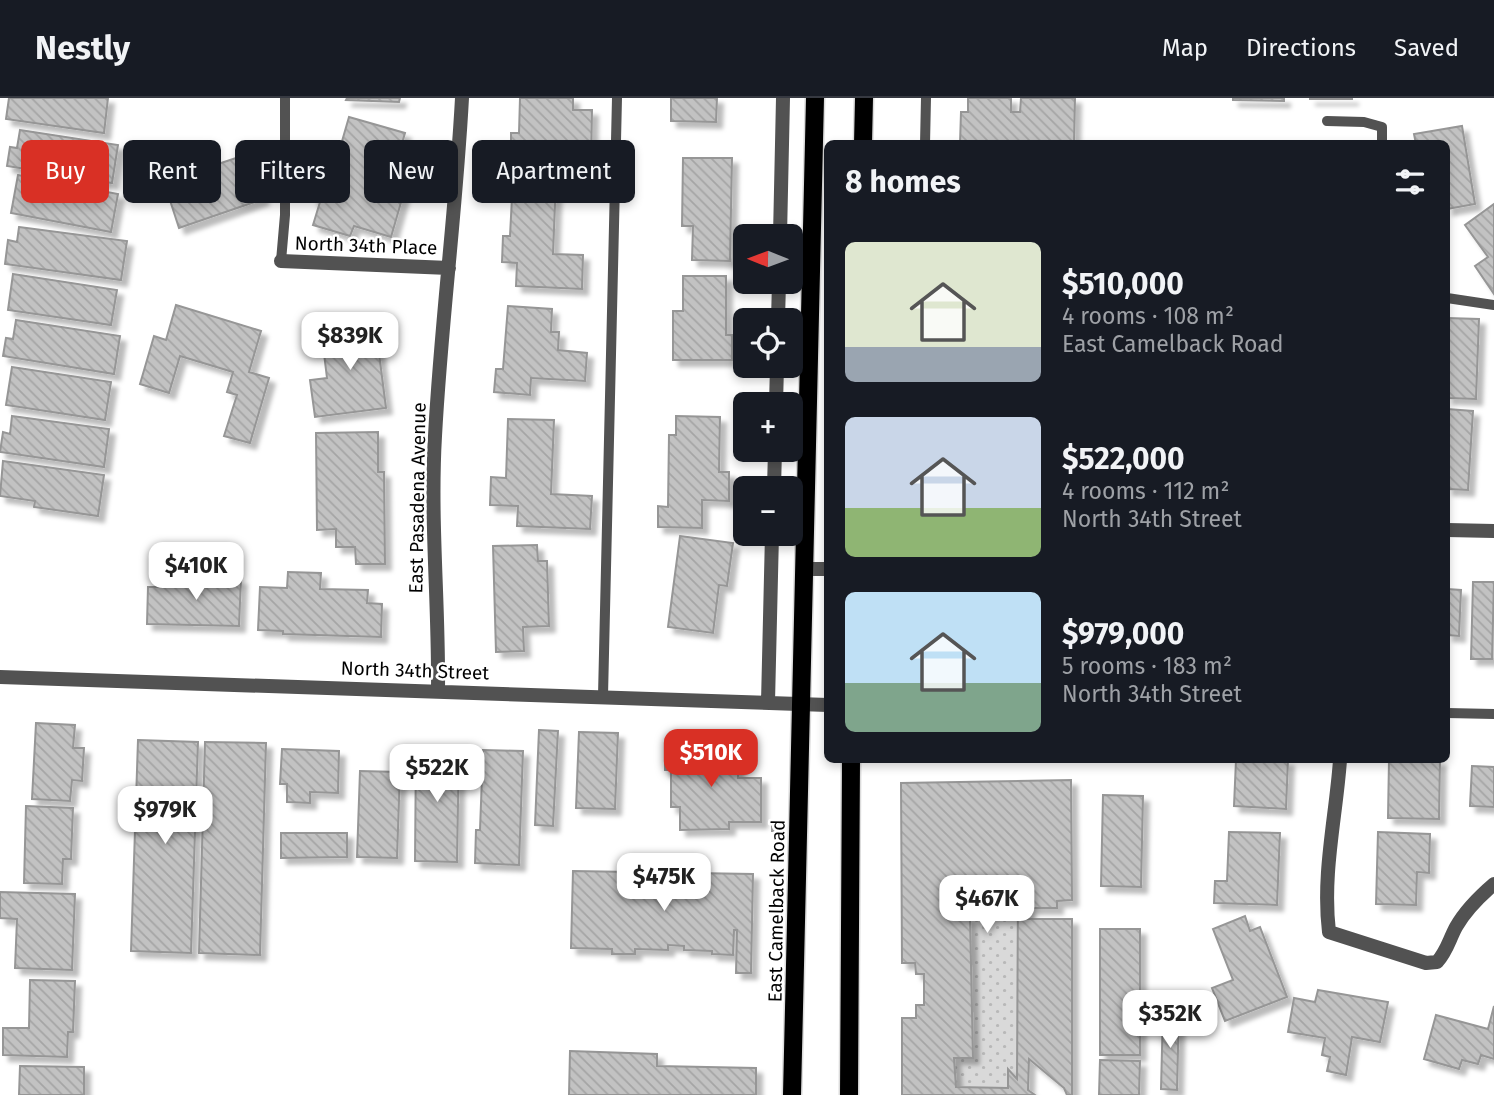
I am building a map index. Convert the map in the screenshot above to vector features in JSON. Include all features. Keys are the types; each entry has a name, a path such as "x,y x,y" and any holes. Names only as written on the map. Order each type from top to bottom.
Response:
{"main road":[{"name":"East Camelback Road","path":"792,1095 815,98"},
{"path":"863,140 864,98"},
{"path":"849,1095 851,763"}],"street":[{"name":"East Pasadena Avenue","path":"438,690 432,503 440,361 459,162 462,98"},
{"path":"780,224 783,98"},
{"name":"North 34th Place","path":"281,261 449,268"},
{"path":"1450,530 1494,531"},
{"path":"768,702 772,546"},
{"path":"804,569 824,569"},
{"name":"North 34th Street","path":"0,677 824,705"},
{"path":"1340,763 1328,859 1326,906 1329,932 1426,963 1437,962 1446,952 1456,927 1479,897 1494,884"}],"lane":[{"path":"281,261 285,215 285,98"},
{"path":"603,696 617,98"},
{"path":"925,140 926,98"},
{"path":"1327,121 1364,122 1382,127 1382,140"},
{"path":"1450,298 1494,305"},
{"path":"1450,713 1494,714"}],"shaded area":[{"path":"954,886 1018,887 1017,1079 1008,1070 1008,1088 956,1087 954,1058 973,1058 970,919 956,917"}],"building":[{"path":"9,98 108,98 104,133 6,119"},
{"path":"400,98 399,102 346,100"},
{"path":"520,98 573,98 573,110 592,110 591,140 511,140 511,133 519,133"},
{"path":"671,98 717,98 716,122 671,121"},
{"path":"968,98 1011,98 1011,112 1020,112 1021,98 1075,98 1074,140 960,140 961,112 968,112"},
{"path":"1284,98 1284,101 1233,100"},
{"path":"1352,98 1352,99 1310,99"},
{"path":"349,117 405,133 403,140 364,140 364,203 401,203 391,237 354,226 350,236 313,225 320,203 350,203 350,140 342,140"},
{"path":"1462,126 1475,204 1450,208 1450,140 1415,140 1414,134"},
{"path":"20,130 85,140 21,140 21,168 7,166 10,147 17,148"},
{"path":"109,144 118,145 112,183 109,183"},
{"path":"235,158 235,203 251,203 179,228 171,203 221,203 221,163"},
{"path":"683,158 732,158 730,261 692,260 693,226 682,226"},
{"path":"18,175 21,176 21,203 109,203 109,192 118,194 111,232 11,213"},
{"path":"512,203 555,203 553,254 583,255 582,289 516,286 517,263 502,262 503,236 510,236"},
{"path":"1494,204 1494,294 1475,266 1488,257 1465,225"},
{"path":"19,227 127,241 121,280 5,264 8,240 17,242"},
{"path":"13,274 117,290 111,325 8,310"},
{"path":"683,276 726,276 726,335 732,335 732,360 673,360 673,311 683,311"},
{"path":"176,305 261,331 249,372 269,378 250,443 224,436 237,395 227,392 233,372 180,356 169,393 140,384 154,336 166,340"},
{"path":"508,306 552,309 551,332 559,332 558,350 587,353 585,381 531,378 530,395 494,392 496,369 503,369"},
{"path":"1450,318 1479,319 1476,399 1450,398"},
{"path":"16,320 120,336 114,374 3,356 6,338 13,339"},
{"path":"375,322 386,408 315,417 310,380 327,378 321,329"},
{"path":"12,367 111,382 105,420 6,405"},
{"path":"1450,409 1473,411 1468,490 1450,489"},
{"path":"12,416 109,429 104,467 0,452 3,432 10,434"},
{"path":"676,416 720,417 719,472 729,472 729,501 702,500 702,528 658,527 658,506 668,507 669,435 676,435"},
{"path":"508,419 554,420 551,494 592,496 590,529 517,526 518,506 490,505 491,477 506,478"},
{"path":"378,432 378,472 384,472 385,564 356,564 355,547 336,547 336,529 317,530 316,433"},
{"path":"3,461 104,475 98,516 34,507 35,501 0,496"},
{"path":"680,536 733,543 727,586 719,585 713,633 668,627"},
{"path":"537,545 538,561 547,561 549,626 523,627 524,651 496,652 493,546"},
{"path":"177,571 200,572 200,577 241,579 239,626 147,624 148,587 177,587"},
{"path":"288,572 321,573 320,589 368,590 367,603 382,604 381,637 283,634 283,631 258,630 260,587 287,588"},
{"path":"1473,582 1494,582 1492,659 1471,659"},
{"path":"1450,589 1461,590 1459,636 1450,635"},
{"path":"36,723 75,725 73,748 84,748 82,781 72,780 70,801 32,799"},
{"path":"539,730 558,731 553,826 535,825"},
{"path":"579,732 618,733 615,809 576,808"},
{"path":"138,740 198,742 191,953 131,951"},
{"path":"205,742 266,743 260,955 199,953"},
{"path":"416,746 459,747 457,862 415,861"},
{"path":"717,746 717,754 738,754 738,778 761,778 761,822 729,822 729,829 680,830 680,807 671,807 671,770 665,770 665,747"},
{"path":"282,749 339,751 338,793 310,792 310,803 287,802 287,784 280,784"},
{"path":"483,750 523,751 519,865 475,863 476,830 480,830"},
{"path":"1236,763 1288,763 1286,809 1234,806"},
{"path":"1389,763 1440,763 1439,819 1388,818"},
{"path":"1472,766 1494,767 1494,807 1470,806"},
{"path":"360,771 400,772 397,858 357,857"},
{"path":"1071,780 1072,900 1057,901 1057,908 1029,908 1028,919 1072,919 1072,1095 1067,1095 1064,1088 1029,1059 1028,1090 1035,1095 902,1095 902,1018 916,1018 916,1005 924,1005 924,974 916,974 915,963 902,963 901,783","holes":["954,886 1018,887 1017,1079 1008,1069 1008,1088 956,1087 954,1058 973,1058 970,918 956,917"]},
{"path":"1103,795 1143,796 1141,887 1101,886"},
{"path":"26,806 73,808 71,859 63,859 62,884 24,883"},
{"path":"772,820 777,820 777,831 772,831"},
{"path":"1229,832 1280,833 1277,905 1214,903 1215,881 1227,881"},
{"path":"1378,832 1430,834 1429,873 1417,872 1416,905 1376,904"},
{"path":"281,833 347,833 347,857 281,858"},
{"path":"573,871 753,874 751,973 736,973 737,930 734,930 733,955 684,950 684,946 668,945 668,950 635,949 635,954 612,954 612,949 571,948"},
{"path":"0,892 75,894 72,970 15,968 17,919 0,918"},
{"path":"1245,916 1250,931 1260,927 1287,997 1225,1021 1212,988 1233,980 1213,929"},
{"path":"1100,929 1140,929 1140,1055 1100,1055"},
{"path":"30,980 75,981 73,1032 68,1032 67,1057 3,1055 3,1028 29,1028"},
{"path":"1318,990 1388,1002 1380,1042 1352,1037 1346,1075 1327,1071 1330,1057 1322,1055 1325,1038 1288,1032 1294,998 1315,1002"},
{"path":"1494,1006 1494,1059 1481,1055 1478,1064 1462,1060 1459,1069 1424,1059 1436,1015 1488,1029"},
{"path":"1163,1011 1179,1011 1177,1090 1161,1089"},
{"path":"570,1051 657,1054 657,1066 756,1068 756,1095 569,1095"},
{"path":"1100,1060 1140,1061 1139,1095 1099,1095"},
{"path":"20,1066 84,1067 84,1095 19,1095"}]}
